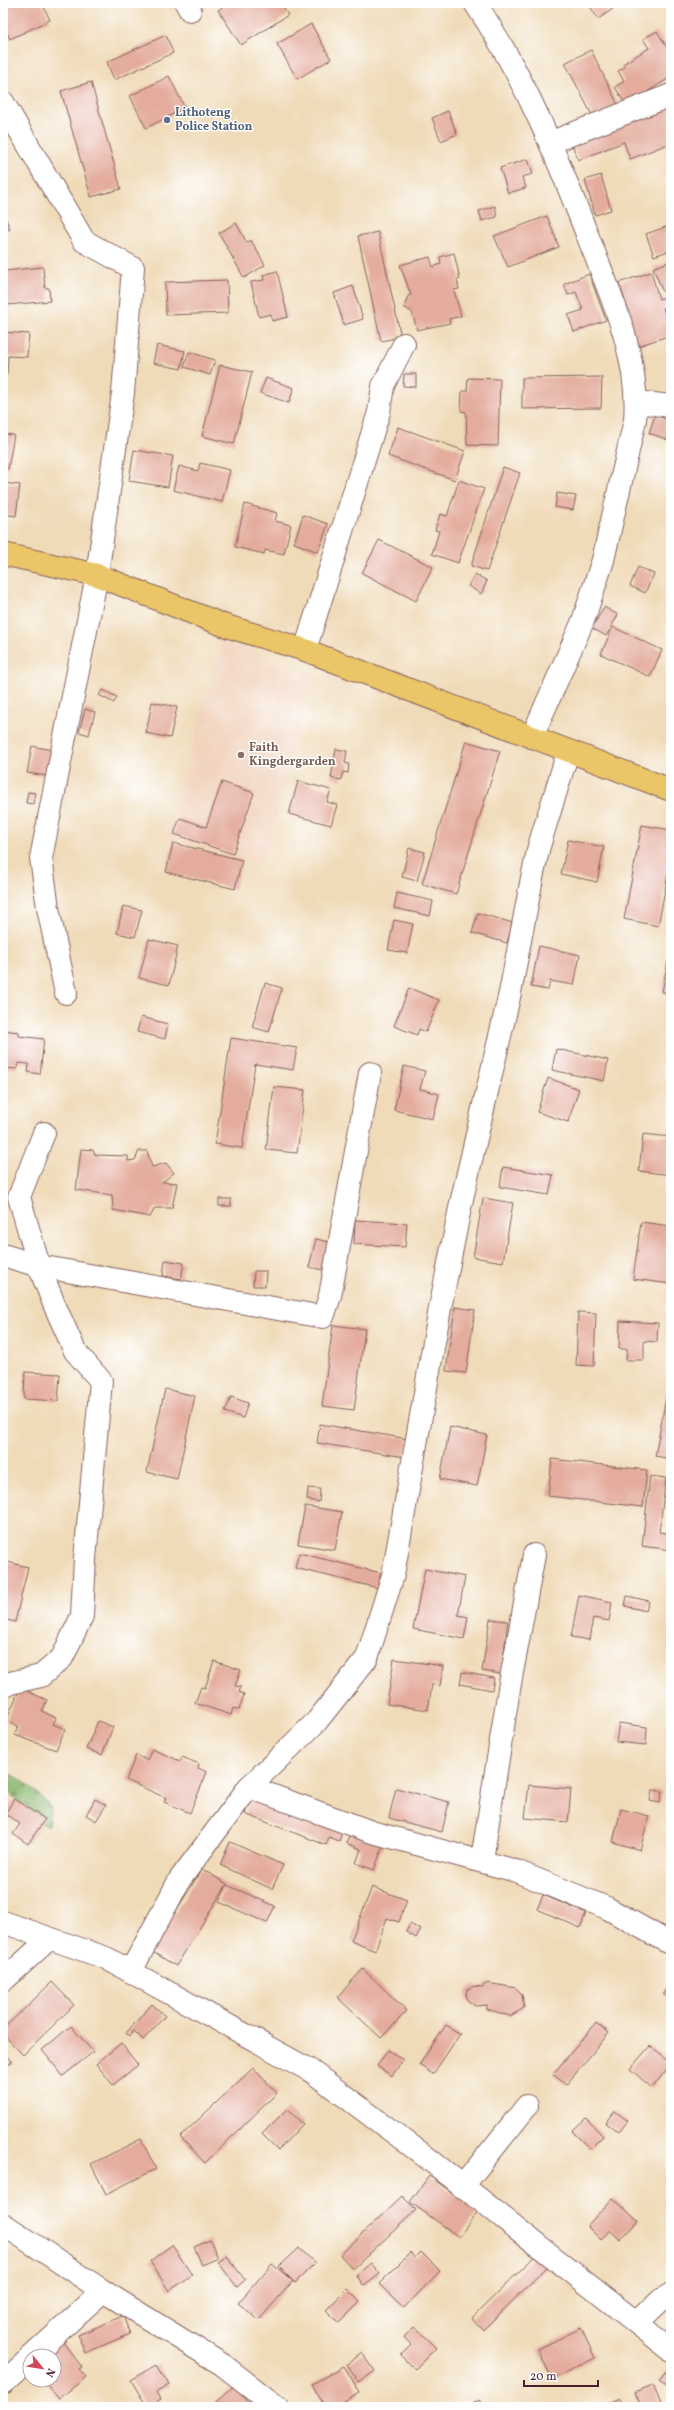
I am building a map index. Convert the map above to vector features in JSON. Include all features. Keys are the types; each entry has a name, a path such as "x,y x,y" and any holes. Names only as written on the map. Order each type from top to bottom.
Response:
{"main road":[{"path":"3,554 96,575 223,625 305,650 568,752 671,790"}],"street":[{"path":"475,3 500,40 552,142 616,308 631,369 636,402 634,420 603,560 584,621 532,737"},
{"path":"552,142 671,95"},
{"path":"3,102 84,241 133,268 123,393 96,575 41,858 48,908 66,993"},
{"path":"305,650 379,412 383,386 404,344"},
{"path":"636,402 671,406"},
{"path":"132,1971 180,1879 249,1787 317,1721 367,1658 393,1575 440,1308 461,1203 510,992 539,846 568,752"},
{"path":"3,1255 39,1266 323,1317 330,1296 370,1073"},
{"path":"5,1682 41,1676 62,1658 82,1616 84,1560 100,1381 76,1351 39,1266 19,1198 44,1133"},
{"path":"482,1860 509,1689 534,1555"},
{"path":"249,1787 372,1832 482,1860 516,1871 607,1908 671,1944"},
{"path":"3,1922 106,1958 311,2071 421,2153 462,2187 638,2322 671,2350"},
{"path":"3,1981 49,1939"},
{"path":"462,2187 527,2106"},
{"path":"3,2224 103,2291 222,2365 277,2407"},
{"path":"41,2348 103,2291"},
{"path":"638,2322 661,2300 671,2294"},
{"path":"3,2383 22,2365"}],"shaded area":[{"name":"Faith Kingdergarden","path":"222,640 313,672 264,864 166,839"}],"green space":[{"path":"3,1771 10,1773 23,1781 36,1791 47,1803 51,1808 48,1825 42,1824 5,1789"}],"building":[{"path":"3,3 42,3 50,20 10,39 3,25"},
{"path":"229,3 281,3 288,15 241,45 218,10"},
{"path":"588,3 609,3 613,9 598,19"},
{"path":"311,24 331,59 297,79 277,44"},
{"path":"657,31 671,54 671,77 626,105 615,87 624,81 618,71 625,67 623,64 649,48 643,39"},
{"path":"166,35 173,53 114,80 107,62"},
{"path":"591,50 618,105 593,117 565,63"},
{"path":"169,76 185,108 146,128 130,96"},
{"path":"91,82 121,189 91,197 61,91"},
{"path":"671,103 671,143 630,159 624,142 578,160 572,144"},
{"path":"448,111 457,134 441,141 432,118"},
{"path":"528,159 533,174 522,177 526,188 508,193 500,168"},
{"path":"601,175 611,210 595,215 585,180"},
{"path":"495,206 497,217 482,221 479,211"},
{"path":"3,212 10,229 3,232"},
{"path":"547,216 559,247 508,267 494,236"},
{"path":"236,223 247,243 251,240 265,265 244,278 219,233"},
{"path":"671,225 671,250 654,256 646,234"},
{"path":"378,232 401,337 381,341 358,236"},
{"path":"454,253 460,279 457,280 459,289 454,290 461,316 449,319 450,323 417,330 412,312 404,307 408,296 411,295 400,265 430,257 433,267 441,264 440,257"},
{"path":"671,261 671,289 663,292 653,268"},
{"path":"43,267 45,288 49,288 50,301 7,305 4,271"},
{"path":"277,271 288,317 272,321 271,314 259,317 251,282 264,280 263,275"},
{"path":"651,272 659,299 665,297 669,307 663,308 671,335 638,346 618,283"},
{"path":"589,274 606,320 574,332 568,315 583,310 576,292 568,295 564,284"},
{"path":"227,280 228,313 166,315 165,282"},
{"path":"353,286 363,319 344,325 334,293"},
{"path":"3,332 29,334 27,357 8,356 7,375 3,374"},
{"path":"157,345 185,351 181,369 153,363"},
{"path":"189,352 215,360 210,375 184,367"},
{"path":"220,365 252,372 234,444 202,436"},
{"path":"404,374 416,374 416,387 403,386"},
{"path":"602,377 601,408 522,409 522,378"},
{"path":"266,378 294,388 289,403 260,393"},
{"path":"468,378 500,379 498,446 467,445 466,412 461,411 462,391 467,391"},
{"path":"655,415 671,421 671,441 649,433"},
{"path":"398,427 465,451 455,480 388,456"},
{"path":"3,434 14,435 8,469 3,468"},
{"path":"134,450 173,456 168,487 129,481"},
{"path":"200,463 230,470 222,502 173,490 179,466 198,471"},
{"path":"503,467 520,473 487,571 471,566"},
{"path":"459,480 484,489 458,563 432,554 439,531 435,530 440,514 447,516"},
{"path":"3,483 20,485 16,516 3,514"},
{"path":"557,493 576,496 573,510 555,507"},
{"path":"245,504 277,513 275,521 291,525 284,554 265,550 264,554 235,547"},
{"path":"303,515 328,524 318,552 294,543"},
{"path":"379,540 433,567 416,601 362,573"},
{"path":"638,567 654,574 645,593 630,586"},
{"path":"475,574 487,581 481,594 468,586"},
{"path":"604,607 618,615 606,636 592,628"},
{"path":"613,627 662,650 650,677 601,654"},
{"path":"3,683 6,684 4,703 3,703"},
{"path":"103,690 117,697 114,703 99,695"},
{"path":"152,702 177,707 170,738 146,733"},
{"path":"85,709 95,712 89,735 79,732"},
{"path":"466,741 500,751 456,894 422,884"},
{"path":"32,746 52,750 47,776 27,773"},
{"path":"336,749 347,751 345,763 349,764 348,773 343,772 341,780 331,778"},
{"path":"298,781 331,790 327,802 337,805 331,825 289,814"},
{"path":"222,782 254,793 233,854 174,834 180,818 206,827"},
{"path":"28,792 35,793 33,804 26,803"},
{"path":"642,825 671,830 671,859 658,926 624,919"},
{"path":"568,840 604,847 597,882 561,874"},
{"path":"173,843 242,860 235,889 166,872"},
{"path":"409,848 425,852 417,881 402,877"},
{"path":"397,893 433,901 430,916 394,908"},
{"path":"123,906 142,910 135,937 117,933"},
{"path":"478,913 513,923 507,943 472,933"},
{"path":"394,920 413,924 407,953 388,950"},
{"path":"149,939 178,946 169,985 139,978"},
{"path":"539,946 580,955 574,985 550,981 548,990 531,987"},
{"path":"671,951 671,993 662,992"},
{"path":"265,983 282,988 269,1032 252,1027"},
{"path":"409,988 439,1000 426,1032 419,1029 417,1035 394,1026"},
{"path":"141,1017 168,1024 165,1039 137,1032"},
{"path":"3,1030 19,1032 19,1036 44,1039 40,1074 28,1072 29,1064 18,1063 17,1069 3,1068"},
{"path":"231,1038 297,1048 293,1070 255,1064 242,1148 215,1144"},
{"path":"556,1049 608,1060 604,1081 552,1070"},
{"path":"404,1066 425,1071 420,1089 439,1094 433,1119 394,1110"},
{"path":"3,1074 6,1074 6,1094 3,1094"},
{"path":"548,1078 579,1089 568,1122 537,1112"},
{"path":"274,1087 305,1090 297,1153 266,1150"},
{"path":"643,1134 671,1137 671,1175 639,1171"},
{"path":"81,1149 93,1150 95,1155 128,1156 128,1161 135,1160 139,1151 147,1151 152,1167 166,1163 174,1173 162,1182 177,1183 172,1208 155,1208 150,1217 113,1210 112,1195 76,1190"},
{"path":"503,1167 553,1175 549,1195 500,1187"},
{"path":"483,1198 513,1203 503,1262 473,1257"},
{"path":"219,1199 231,1199 231,1206 219,1206"},
{"path":"355,1220 407,1223 405,1247 354,1244"},
{"path":"641,1222 671,1226 671,1284 633,1279"},
{"path":"316,1239 329,1242 323,1270 309,1267"},
{"path":"165,1260 184,1263 181,1279 163,1276"},
{"path":"254,1271 266,1271 265,1286 253,1286"},
{"path":"455,1307 475,1310 466,1373 446,1371"},
{"path":"578,1312 596,1313 594,1366 576,1365"},
{"path":"620,1321 658,1323 657,1342 644,1341 644,1360 626,1360 627,1349 619,1349"},
{"path":"333,1325 365,1329 354,1410 322,1406"},
{"path":"25,1372 60,1374 58,1401 24,1399"},
{"path":"671,1377 671,1459 655,1456"},
{"path":"165,1389 195,1396 177,1479 147,1472"},
{"path":"231,1397 248,1403 243,1418 225,1412"},
{"path":"320,1424 408,1439 405,1457 317,1443"},
{"path":"450,1427 487,1435 477,1486 440,1479"},
{"path":"552,1459 647,1470 643,1507 548,1496"},
{"path":"650,1476 666,1478 659,1532 671,1534 671,1550 642,1546"},
{"path":"308,1488 320,1489 319,1502 307,1500"},
{"path":"305,1506 342,1512 335,1550 298,1544"},
{"path":"299,1553 381,1573 378,1588 295,1568"},
{"path":"3,1561 28,1567 15,1622 3,1619"},
{"path":"425,1569 465,1577 458,1615 468,1617 464,1639 413,1629"},
{"path":"579,1595 612,1602 609,1621 593,1618 589,1640 571,1637"},
{"path":"627,1596 649,1601 646,1611 625,1606"},
{"path":"490,1619 508,1621 501,1674 482,1671"},
{"path":"394,1659 443,1666 440,1686 432,1684 428,1710 387,1704"},
{"path":"214,1661 241,1670 235,1686 241,1687 239,1692 244,1694 239,1710 233,1708 231,1715 195,1703 201,1687 205,1688"},
{"path":"462,1672 494,1678 492,1690 460,1684"},
{"path":"20,1688 47,1700 42,1711 56,1718 53,1724 65,1729 56,1750 15,1735 18,1726 6,1721"},
{"path":"98,1721 113,1727 102,1755 86,1749"},
{"path":"619,1723 647,1727 646,1745 616,1742"},
{"path":"152,1749 180,1761 182,1757 199,1764 198,1768 207,1772 190,1813 164,1802 166,1798 126,1780 136,1755 147,1760"},
{"path":"529,1785 571,1789 568,1822 525,1818"},
{"path":"396,1788 449,1802 442,1832 389,1818"},
{"path":"652,1790 662,1791 660,1803 650,1801"},
{"path":"252,1794 344,1828 339,1841 329,1837 326,1845 245,1814"},
{"path":"14,1799 45,1819 28,1844 13,1834 20,1824 5,1814"},
{"path":"95,1799 106,1805 96,1821 86,1815"},
{"path":"621,1809 649,1816 640,1850 613,1842"},
{"path":"351,1831 384,1844 374,1870 356,1863 361,1849 346,1843"},
{"path":"230,1842 283,1865 272,1889 220,1865"},
{"path":"202,1869 227,1884 176,1966 151,1951"},
{"path":"227,1885 275,1906 267,1923 219,1902"},
{"path":"372,1887 407,1900 399,1922 387,1918 375,1951 351,1941"},
{"path":"543,1895 586,1913 580,1928 537,1909"},
{"path":"410,1924 421,1930 416,1938 406,1932"},
{"path":"363,1969 407,2011 381,2038 337,1997"},
{"path":"671,1980 671,1999 663,1994"},
{"path":"52,1982 74,2005 23,2055 3,2034 3,2029"},
{"path":"487,1983 516,1988 522,1994 524,2008 510,2016 487,2009 487,2005 475,2006 467,2000 466,1993 468,1989 474,1986 482,1987"},
{"path":"152,2004 165,2016 143,2040 134,2031 129,2036 126,2033"},
{"path":"596,2023 609,2033 566,2085 553,2074"},
{"path":"446,2025 460,2034 433,2074 419,2065"},
{"path":"71,2026 93,2052 63,2076 42,2050"},
{"path":"121,2043 138,2065 113,2085 96,2064"},
{"path":"650,2046 671,2064 652,2088 630,2069"},
{"path":"388,2050 403,2060 392,2076 377,2066"},
{"path":"3,2052 12,2062 3,2069"},
{"path":"253,2068 277,2093 205,2163 180,2137"},
{"path":"287,2109 303,2124 278,2150 262,2134"},
{"path":"615,2111 628,2121 619,2132 606,2123"},
{"path":"586,2118 603,2136 590,2149 572,2131"},
{"path":"141,2139 156,2169 106,2194 91,2164"},
{"path":"429,2176 478,2211 459,2237 410,2202"},
{"path":"402,2196 416,2210 353,2269 340,2255"},
{"path":"613,2198 638,2221 620,2240 610,2230 601,2240 587,2226"},
{"path":"210,2240 218,2258 202,2265 194,2247"},
{"path":"172,2245 192,2275 169,2291 150,2261"},
{"path":"299,2248 315,2263 295,2283 279,2267"},
{"path":"421,2252 440,2271 404,2308 379,2284 410,2253 415,2258"},
{"path":"538,2253 549,2265 483,2330 472,2318"},
{"path":"227,2256 245,2280 237,2287 218,2262"},
{"path":"371,2263 380,2274 364,2286 356,2275"},
{"path":"272,2264 293,2281 259,2320 238,2303"},
{"path":"347,2289 360,2302 339,2323 326,2310"},
{"path":"123,2316 130,2334 85,2353 78,2335"},
{"path":"414,2327 436,2348 415,2369 401,2355 411,2345 404,2337"},
{"path":"581,2328 595,2358 552,2379 538,2349"},
{"path":"61,2340 82,2367 79,2369 86,2377 59,2399 50,2388 62,2388 62,2348 54,2348"},
{"path":"362,2353 375,2371 359,2382 347,2364"},
{"path":"157,2365 169,2385 157,2392 161,2399 147,2407 131,2380"},
{"path":"671,2365 671,2390 659,2381"},
{"path":"344,2366 360,2393 335,2407 325,2407 312,2384"},
{"path":"653,2385 662,2407 641,2407 635,2392"},
{"path":"234,2386 253,2407 210,2407"},
{"path":"620,2398 624,2407 601,2407"},
{"path":"479,2400 484,2407 469,2407"}],"place":[{"name":"Lithoteng Police Station","path":"167,120"},
{"name":"Faith Kingdergarden","path":"241,755"}]}
